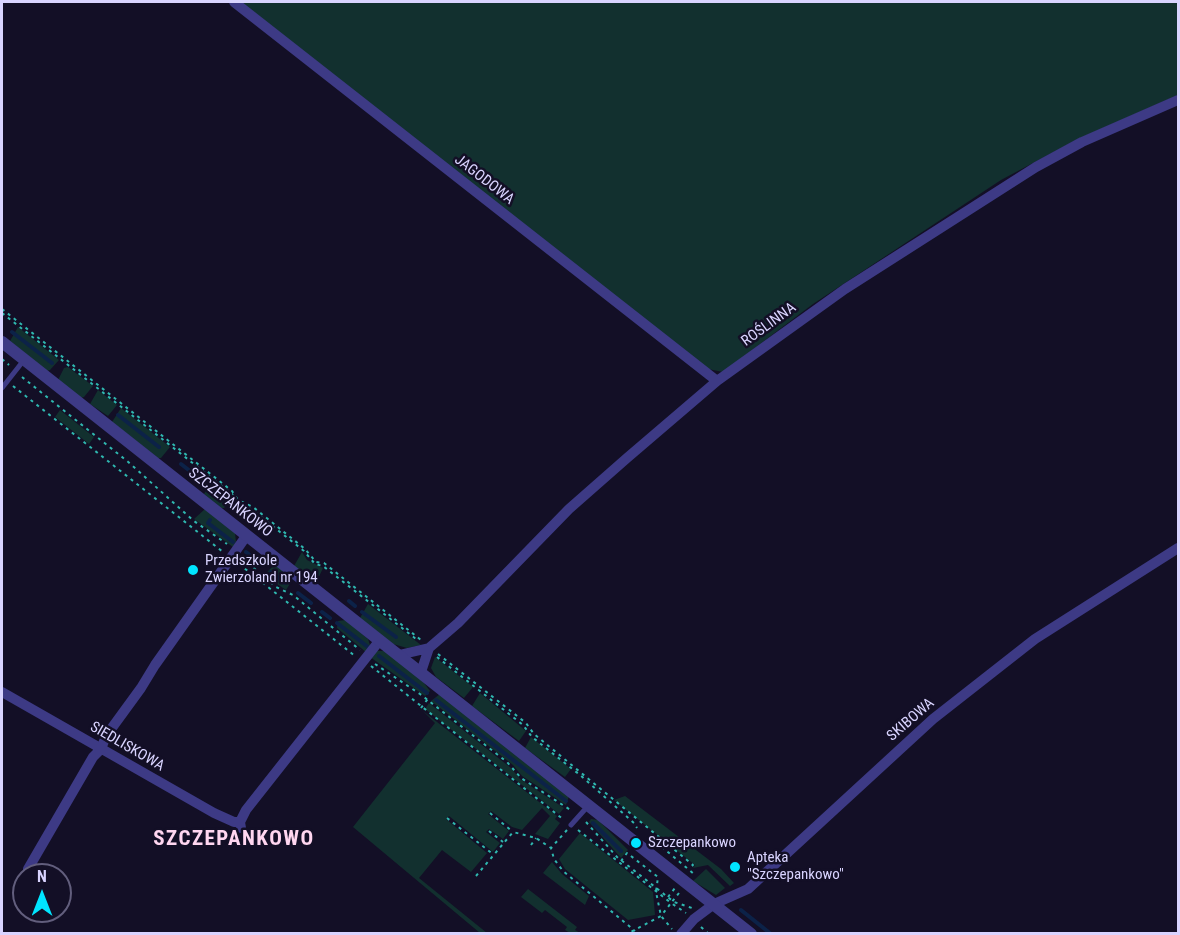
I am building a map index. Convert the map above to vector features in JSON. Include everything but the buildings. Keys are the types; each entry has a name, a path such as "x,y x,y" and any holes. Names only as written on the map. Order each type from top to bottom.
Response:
{"street":[{"name":"JAGODOWA","path":"234,2 717,381"},
{"name":"ROŚLINNA","path":"399,655 429,648 458,623 569,509 717,381 845,289 986,196 1082,142 1179,100"},
{"name":"SZCZEPANKOWO","path":"2,342 588,805 686,874 714,904 751,933"},
{"path":"31,863 93,757 101,749 106,736 247,535"},
{"name":"SKIBOWA","path":"677,932 714,904 748,889 933,719 1035,639 1179,548"},
{"name":"SIEDLISKOWA","path":"2,692 214,813 241,825 380,640"},
{"path":"421,672 429,648"}],"lane":[{"path":"2,388 24,360"},
{"path":"571,825 588,805"}],"path":[{"path":"2,311 232,491 238,500 262,514 305,549 316,562 324,563 429,648 580,775 637,828"},
{"path":"2,358 127,461 194,521 276,587 293,595 367,656 507,762 521,778 579,816 620,862 668,897 692,908 708,923 702,927"},
{"path":"429,648 526,723 534,734 693,866 668,897"},
{"path":"490,813 513,832 536,838 551,848 563,871 635,931"},
{"path":"447,818 494,855"},
{"path":"551,848 571,825"},
{"path":"489,831 504,843"},
{"path":"476,876 513,832"},
{"path":"531,845 536,838"},
{"path":"655,842 686,874"},
{"path":"620,862 627,853 658,877 657,888 661,915 677,932"},
{"path":"686,874 695,873"}],"green space":[{"path":"241,2 1178,2 1178,95 1078,139 1001,180 813,304 723,372 708,369"},
{"path":"18,327 59,360 50,370 47,371 10,341"},
{"path":"68,367 93,386 84,397 81,398 58,380 64,368"},
{"path":"98,390 117,405 108,416 90,404"},
{"path":"121,408 170,447 161,458 112,422"},
{"path":"60,410 94,437 89,444 55,417"},
{"path":"212,480 232,498 224,508 204,494"},
{"path":"205,509 235,533 236,542 233,547 194,519"},
{"path":"302,552 307,560 323,568 316,583 294,566"},
{"path":"275,564 293,579 286,590 264,575"},
{"path":"368,604 421,645 407,648 393,644 360,618"},
{"path":"346,620 368,639 370,645 367,653 337,628 338,621"},
{"path":"377,651 385,651 421,679 430,691 425,696 370,657"},
{"path":"435,657 473,687 464,698 436,677 431,668"},
{"path":"480,693 526,731 519,741 472,706"},
{"path":"440,694 569,796 566,805 522,776 513,765 431,701"},
{"path":"429,703 511,768 520,779 564,808 559,814 425,709"},
{"path":"423,711 557,816 555,819 560,823 548,839 535,834 550,816 542,808 522,830 512,827 491,811 488,814 509,831 503,839 489,829 486,832 500,843 493,852 449,816 446,819 487,853 471,872 442,850 419,878 487,933 480,933 353,827 435,723"},
{"path":"531,737 571,769 565,777 525,748"},
{"path":"625,796 721,869 734,883 730,886 708,865 693,868 695,865 614,800"},
{"path":"591,819 598,820 628,850 621,858 589,822"},
{"path":"580,833 653,892 655,915 628,920 565,869 559,859"},
{"path":"552,862 562,874 589,896 585,905 543,873"},
{"path":"706,869 725,888 716,895 693,881"},
{"path":"528,889 577,927 575,930 580,933 570,933 565,930 567,927 545,910 542,913 521,897"}],"waterway":[{"path":"12,332 52,363"},
{"path":"118,415 159,447"},
{"path":"181,464 190,471"},
{"path":"209,487 227,501"},
{"path":"210,520 208,523 233,542"},
{"path":"246,552 256,560"},
{"path":"271,572 285,583"},
{"path":"298,593 311,603"},
{"path":"349,601 355,606"},
{"path":"322,612 330,618"},
{"path":"362,612 396,637"},
{"path":"337,623 368,647"},
{"path":"379,656 427,693"},
{"path":"436,700 566,801"},
{"path":"593,823 621,851"},
{"path":"741,910 771,934"}],"place":[{"name":"Przedszkole Zwierzoland nr 194","path":"193,570"},
{"name":"Szczepankowo","path":"636,843"},
{"name":"Apteka \"Szczepankowo\"","path":"735,867"}],"district":[{"name":"SZCZEPANKOWO","path":"234,840"}]}
